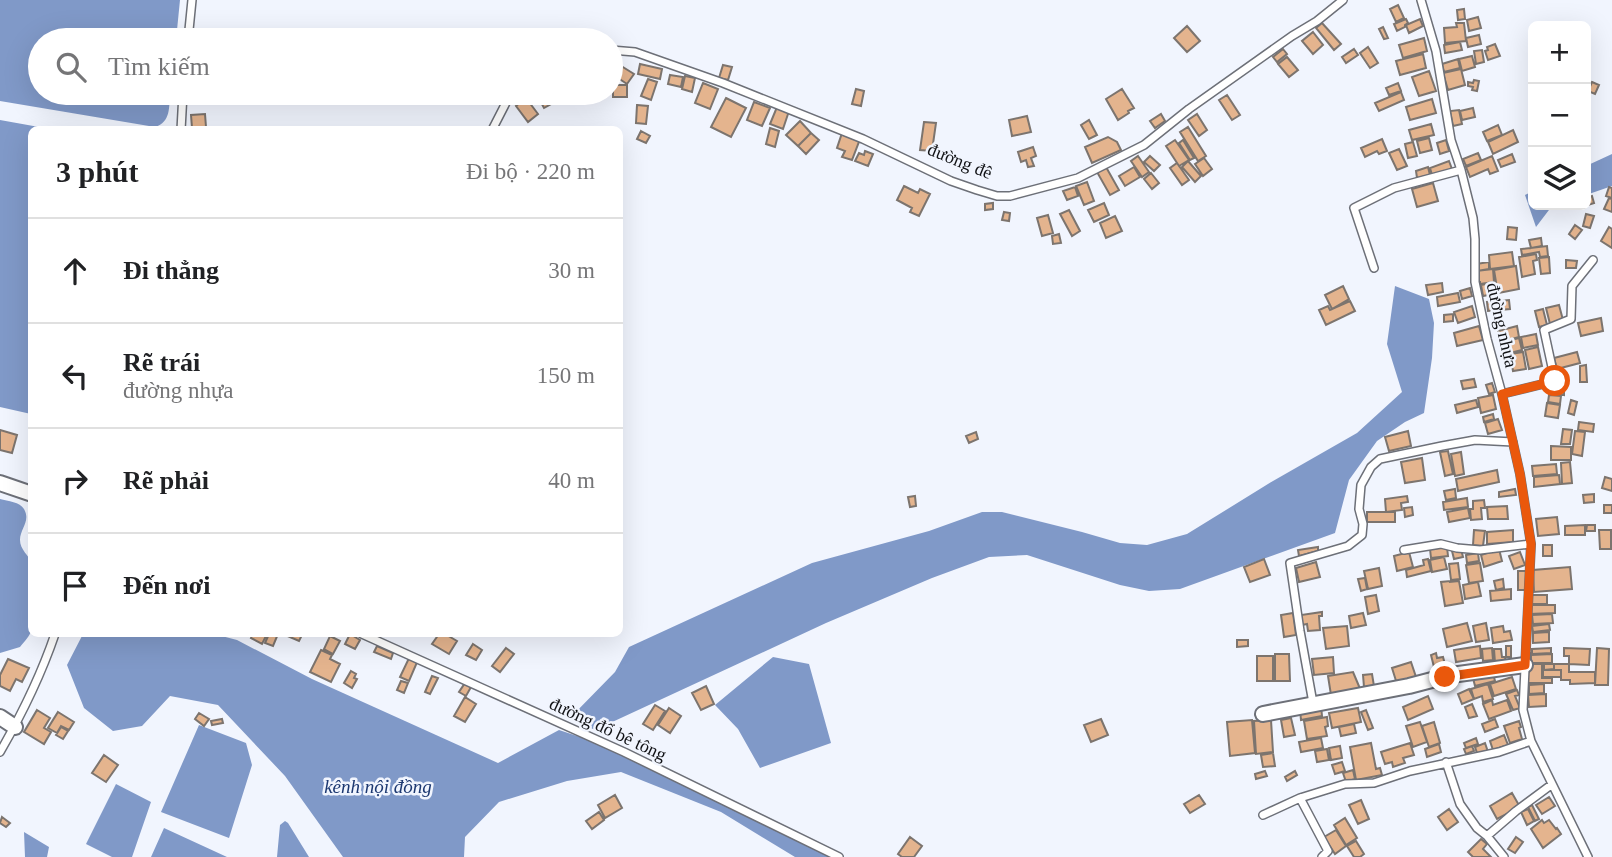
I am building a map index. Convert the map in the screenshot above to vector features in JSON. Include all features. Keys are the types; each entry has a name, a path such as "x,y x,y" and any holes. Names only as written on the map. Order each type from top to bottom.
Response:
{"street":[{"path":"0,483 28,493"},
{"path":"1263,713 1451,676 1525,665"},
{"path":"0,718 15,727"}],"lane":[{"path":"189,28 192,0"},
{"name":"đường đê","path":"623,51 635,52 723,83 863,139 951,181 977,190 1010,196 1079,178 1144,145 1189,109 1317,21 1343,0"},
{"name":"đường nhựa","path":"1421,0 1436,51 1451,140 1473,218 1475,282 1520,474 1531,544 1523,710 1531,741 1588,857"},
{"path":"181,126 182,105"},
{"path":"494,126 505,105"},
{"path":"1374,268 1354,208 1394,188 1461,170"},
{"path":"1502,394 1555,381 1544,330 1571,319 1572,286 1593,260"},
{"path":"1313,703 1290,562 1348,546 1362,535 1363,524 1359,509 1361,485 1371,467 1380,459 1475,440 1513,442"},
{"path":"1404,550 1441,544 1480,550 1531,544"},
{"path":"0,752 15,727 44,665 53,637"},
{"name":"đường đổ bê tông","path":"369,637 624,752 839,857"},
{"path":"1263,815 1300,798 1346,783 1374,783 1446,762 1499,752 1531,741"},
{"path":"1446,762 1460,804 1477,828 1488,836 1504,857"},
{"path":"1488,836 1551,785"},
{"path":"1300,798 1328,851 1322,857"}],"water":[{"path":"0,0 180,0 177,28 28,28 28,105 169,105 167,118 160,125 149,126 0,101"},
{"path":"0,120 33,126 28,126 28,413 0,407"},
{"path":"1612,154 1612,186 1591,193 1591,164"},
{"path":"1530,210 1549,210 1536,227"},
{"path":"1395,286 1429,299 1434,323 1424,413 1377,441 1349,480 1335,533 1180,589 1149,591 1120,585 1027,555 989,557 826,623 595,730 570,718 615,672 629,647 812,563 929,531 982,512 1002,512 1120,543 1147,545 1187,534 1357,433 1402,392 1387,344"},
{"path":"0,499 20,505 26,513 20,540 28,558 28,637 20,647 0,653"},
{"name":"kênh nội đồng","path":"81,637 226,637 237,640 312,679 498,763 559,730 595,742 832,857 795,857 721,812 621,772 567,781 499,802 465,837 464,857 343,857 285,776 218,705 170,696 142,726 113,731 84,708 67,665"},
{"path":"773,657 809,664 831,743 760,768 738,729 715,705"},
{"path":"199,725 246,743 252,765 229,838 161,812"},
{"path":"116,784 151,802 132,857 112,857 86,844"},
{"path":"285,821 309,857 277,857 280,825"},
{"path":"164,828 227,857 151,857"},
{"path":"24,832 49,847 47,857 25,857"}],"building":[{"path":"1398,5 1404,18 1396,22 1390,9"},
{"path":"1464,9 1465,19 1458,20 1457,10"},
{"path":"1478,17 1481,28 1469,31 1467,20"},
{"path":"1406,19 1408,23 1405,27 1397,31 1394,24"},
{"path":"1420,19 1423,26 1409,33 1406,25"},
{"path":"1322,23 1341,44 1334,50 1316,28"},
{"path":"1456,23 1464,23 1466,41 1445,43 1444,28 1457,27"},
{"path":"1187,26 1200,41 1187,52 1174,38"},
{"path":"1383,27 1388,38 1384,39 1379,29"},
{"path":"1313,32 1323,45 1313,54 1302,41"},
{"path":"1479,35 1481,44 1468,47 1466,38"},
{"path":"1424,38 1427,51 1403,58 1399,45"},
{"path":"1460,42 1462,50 1445,53 1444,45"},
{"path":"1495,44 1500,56 1488,60 1485,51 1488,50 1487,47"},
{"path":"1368,47 1378,63 1370,68 1360,53"},
{"path":"1283,49 1287,54 1277,62 1273,57"},
{"path":"1354,49 1358,55 1346,63 1342,57"},
{"path":"1482,50 1484,62 1476,64 1474,51"},
{"path":"1423,54 1426,68 1400,75 1396,61"},
{"path":"1472,56 1475,67 1462,71 1459,59"},
{"path":"1287,57 1298,70 1289,77 1278,64"},
{"path":"1458,59 1460,68 1444,72 1442,64"},
{"path":"640,64 662,69 660,79 638,74"},
{"path":"723,65 732,67 728,80 719,78"},
{"path":"623,67 634,74 627,84 623,81"},
{"path":"1461,69 1465,85 1448,90 1443,73"},
{"path":"1429,71 1436,91 1419,96 1412,77"},
{"path":"670,75 683,77 681,87 668,84"},
{"path":"685,76 695,78 692,92 682,89"},
{"path":"648,79 657,82 651,100 641,96"},
{"path":"1474,80 1479,81 1477,91 1468,86 1468,82 1473,83"},
{"path":"1592,82 1599,85 1595,94 1591,92"},
{"path":"703,83 718,89 710,109 695,103"},
{"path":"1398,83 1401,91 1389,95 1386,88"},
{"path":"623,85 627,85 627,97 623,97"},
{"path":"856,89 864,91 861,106 852,104"},
{"path":"1122,89 1134,108 1118,120 1106,99"},
{"path":"1401,92 1404,100 1379,111 1375,103"},
{"path":"1227,95 1240,115 1232,120 1219,100"},
{"path":"726,98 746,108 731,137 711,127"},
{"path":"1432,99 1436,113 1410,120 1406,107"},
{"path":"754,102 770,108 762,126 747,120"},
{"path":"531,105 538,114 528,122 516,106"},
{"path":"637,105 648,106 646,124 636,123"},
{"path":"777,107 789,111 783,129 770,124"},
{"path":"1473,108 1475,117 1462,120 1460,111"},
{"path":"1459,110 1462,124 1453,126 1450,111"},
{"path":"205,114 206,126 192,126 191,115"},
{"path":"1161,114 1165,121 1155,128 1150,121"},
{"path":"1197,114 1207,130 1199,136 1188,120"},
{"path":"1027,116 1031,132 1012,136 1009,120"},
{"path":"1089,120 1097,135 1089,139 1081,125"},
{"path":"800,121 811,133 798,146 786,135"},
{"path":"924,122 936,123 932,151 920,150"},
{"path":"1431,124 1434,135 1412,140 1409,130"},
{"path":"1498,125 1502,135 1487,141 1483,132"},
{"path":"1188,127 1206,156 1198,161 1180,132"},
{"path":"770,128 779,131 775,147 766,144"},
{"path":"1513,130 1518,142 1493,154 1488,142"},
{"path":"641,131 650,136 646,143 637,139"},
{"path":"811,133 819,140 806,154 798,146"},
{"path":"842,133 860,139 852,160 842,157 845,151 837,148"},
{"path":"1108,137 1117,142 1121,150 1092,163 1085,147"},
{"path":"1429,138 1432,150 1420,153 1417,141"},
{"path":"1382,139 1387,151 1379,154 1377,151 1365,157 1361,148"},
{"path":"1175,140 1189,160 1179,166 1166,146"},
{"path":"1183,140 1194,158 1190,160 1179,143"},
{"path":"1446,140 1449,151 1440,154 1437,143"},
{"path":"1413,142 1417,156 1408,158 1405,144"},
{"path":"1033,147 1036,156 1031,158 1034,166 1028,167 1026,160 1021,162 1018,152"},
{"path":"1399,149 1407,166 1397,170 1389,153"},
{"path":"865,151 873,154 868,166 855,161 859,153 864,155"},
{"path":"1478,153 1481,160 1466,166 1463,159"},
{"path":"1512,154 1515,162 1501,167 1498,160"},
{"path":"1138,156 1149,172 1142,177 1131,161"},
{"path":"1150,156 1160,165 1154,171 1144,162"},
{"path":"1492,156 1498,171 1490,174 1488,169 1470,177 1466,167"},
{"path":"1204,158 1212,169 1203,176 1195,164"},
{"path":"1188,161 1201,176 1195,182 1182,167"},
{"path":"1449,161 1452,169 1432,175 1430,168"},
{"path":"1177,163 1189,180 1182,185 1170,168"},
{"path":"1106,167 1119,190 1110,195 1097,172"},
{"path":"1134,167 1140,177 1125,186 1119,176"},
{"path":"1428,167 1430,175 1417,178 1416,171"},
{"path":"1151,173 1159,183 1152,189 1144,179"},
{"path":"1087,182 1094,201 1084,205 1076,186"},
{"path":"1433,183 1438,201 1417,207 1412,189"},
{"path":"904,186 918,193 920,189 930,194 919,216 910,212 912,208 897,200"},
{"path":"1075,187 1078,196 1067,200 1063,191"},
{"path":"1609,187 1612,188 1612,198 1606,196"},
{"path":"1609,198 1612,199 1612,212 1604,209"},
{"path":"993,203 993,209 985,210 985,204"},
{"path":"1104,203 1109,215 1094,222 1088,210"},
{"path":"1069,210 1080,231 1072,236 1060,214"},
{"path":"1004,212 1010,213 1009,221 1002,220"},
{"path":"1586,214 1594,216 1590,228 1583,226"},
{"path":"1048,215 1053,233 1042,236 1037,218"},
{"path":"1115,216 1122,231 1106,238 1100,223"},
{"path":"1575,225 1582,230 1575,239 1569,234"},
{"path":"1508,227 1517,228 1516,240 1507,239"},
{"path":"1609,227 1612,229 1612,248 1601,241"},
{"path":"1059,234 1061,243 1053,244 1052,236"},
{"path":"1541,238 1542,246 1531,248 1529,240"},
{"path":"1547,246 1548,256 1540,257 1539,252 1522,255 1521,249"},
{"path":"1512,252 1514,266 1490,269 1489,255"},
{"path":"1536,254 1537,260 1533,261 1535,274 1522,277 1519,257"},
{"path":"1549,257 1550,273 1541,274 1539,258"},
{"path":"1566,260 1577,261 1576,268 1566,268"},
{"path":"1489,262 1489,269 1477,271 1476,264"},
{"path":"1516,266 1519,289 1483,296 1481,285 1496,282 1494,270"},
{"path":"1493,269 1494,282 1477,282 1476,271"},
{"path":"1442,283 1443,292 1428,295 1426,285"},
{"path":"1343,286 1349,299 1332,309 1325,295"},
{"path":"1470,288 1472,296 1462,299 1460,291"},
{"path":"1458,293 1460,302 1438,306 1437,297"},
{"path":"1509,300 1510,309 1488,311 1487,302"},
{"path":"1350,301 1355,311 1326,325 1319,310 1328,306 1330,310"},
{"path":"1559,305 1563,320 1550,324 1546,308"},
{"path":"1472,306 1475,317 1458,323 1454,312"},
{"path":"1543,309 1547,325 1539,327 1535,311"},
{"path":"1453,314 1453,321 1444,322 1444,315"},
{"path":"1601,318 1603,331 1581,336 1578,323"},
{"path":"1479,326 1483,340 1457,346 1454,333"},
{"path":"1517,326 1519,337 1501,342 1498,331"},
{"path":"1536,334 1538,345 1523,348 1521,337"},
{"path":"1519,338 1522,350 1502,355 1499,343"},
{"path":"1538,347 1542,366 1529,369 1525,350"},
{"path":"1523,352 1526,369 1513,371 1510,354"},
{"path":"1577,352 1580,363 1557,369 1554,358"},
{"path":"1586,365 1587,382 1580,382 1580,366"},
{"path":"1474,379 1476,387 1463,389 1461,381"},
{"path":"1492,383 1495,392 1489,394 1486,385"},
{"path":"1557,387 1564,388 1564,395 1556,394"},
{"path":"1493,395 1496,409 1481,413 1478,398"},
{"path":"1549,395 1561,396 1560,404 1548,402"},
{"path":"1476,400 1478,407 1457,413 1455,405"},
{"path":"1571,400 1577,402 1574,415 1568,413"},
{"path":"1547,403 1560,405 1558,418 1545,416"},
{"path":"1493,414 1494,419 1484,422 1483,417"},
{"path":"1498,419 1502,430 1488,434 1485,423"},
{"path":"1579,422 1594,424 1593,432 1578,430"},
{"path":"1563,429 1572,430 1570,444 1561,444"},
{"path":"0,430 17,435 12,453 0,450"},
{"path":"1408,431 1411,446 1389,451 1385,437"},
{"path":"1575,431 1585,432 1582,456 1572,454"},
{"path":"976,432 978,439 969,443 966,436"},
{"path":"1551,446 1571,447 1571,460 1551,460"},
{"path":"1448,451 1453,474 1445,476 1440,452"},
{"path":"1461,452 1464,474 1455,476 1451,454"},
{"path":"1422,458 1425,480 1405,483 1401,462"},
{"path":"1570,462 1572,483 1562,484 1561,463"},
{"path":"1556,464 1557,474 1533,476 1532,466"},
{"path":"1497,470 1499,482 1458,491 1456,479"},
{"path":"1559,475 1560,484 1534,487 1534,477"},
{"path":"1605,477 1612,479 1612,491 1602,488"},
{"path":"1455,489 1456,498 1446,500 1444,491"},
{"path":"1515,489 1516,495 1499,497 1499,492"},
{"path":"1594,494 1594,502 1584,503 1583,495"},
{"path":"915,496 916,506 910,507 908,497"},
{"path":"1407,496 1408,502 1401,503 1402,510 1386,512 1385,499"},
{"path":"1467,498 1468,507 1444,510 1443,502"},
{"path":"1484,500 1485,508 1481,508 1482,519 1471,520 1470,509 1473,509 1473,501"},
{"path":"1604,505 1612,505 1612,513 1604,513"},
{"path":"1507,506 1508,519 1488,519 1487,507"},
{"path":"1412,507 1413,515 1405,517 1404,508"},
{"path":"1468,508 1470,518 1449,522 1447,512"},
{"path":"1367,512 1395,512 1395,522 1367,522"},
{"path":"1557,517 1559,534 1538,536 1536,519"},
{"path":"1585,525 1585,535 1565,535 1565,526"},
{"path":"1587,525 1595,525 1595,531 1586,531"},
{"path":"1474,530 1485,531 1483,546 1473,545"},
{"path":"1513,530 1513,542 1487,544 1487,532"},
{"path":"1599,530 1611,530 1611,549 1600,549"},
{"path":"1543,545 1552,545 1552,556 1543,556"},
{"path":"1318,547 1318,551 1299,556 1298,550"},
{"path":"1447,547 1448,556 1431,558 1430,549"},
{"path":"1461,549 1463,557 1454,559 1452,551"},
{"path":"1499,549 1502,561 1484,567 1481,555"},
{"path":"1409,552 1413,567 1397,571 1394,556"},
{"path":"1520,552 1525,565 1514,569 1509,556"},
{"path":"1478,553 1479,561 1467,563 1466,555"},
{"path":"1444,557 1447,569 1432,572 1430,560"},
{"path":"1264,559 1270,575 1250,582 1244,567"},
{"path":"1428,559 1431,571 1407,577 1406,570 1424,565 1423,560"},
{"path":"1316,562 1320,577 1299,582 1296,568"},
{"path":"1458,563 1460,579 1451,580 1449,564"},
{"path":"1480,563 1483,581 1469,583 1466,565"},
{"path":"1570,567 1572,589 1534,592 1533,570"},
{"path":"1379,568 1382,586 1368,589 1364,571"},
{"path":"1518,571 1527,571 1527,590 1518,590"},
{"path":"1365,578 1367,589 1361,591 1358,579"},
{"path":"1503,579 1504,588 1496,590 1494,581"},
{"path":"1459,581 1463,603 1445,606 1441,582"},
{"path":"1478,582 1481,596 1465,599 1463,585"},
{"path":"1511,589 1511,599 1491,601 1490,591"},
{"path":"1376,595 1379,611 1368,614 1365,597"},
{"path":"1529,595 1547,595 1547,604 1529,604"},
{"path":"1529,605 1555,605 1555,613 1529,614"},
{"path":"1322,612 1322,616 1319,616 1320,630 1308,631 1307,624 1302,625 1301,615"},
{"path":"1293,613 1296,635 1284,637 1281,615"},
{"path":"1363,613 1366,625 1351,628 1349,616"},
{"path":"1552,614 1553,623 1533,624 1532,615"},
{"path":"1467,623 1472,641 1447,647 1443,629"},
{"path":"1486,623 1489,640 1476,642 1473,626"},
{"path":"1549,624 1550,630 1533,632 1532,626"},
{"path":"1347,626 1349,646 1326,649 1323,628"},
{"path":"1503,626 1504,632 1510,631 1512,640 1493,643 1491,628"},
{"path":"1549,632 1549,642 1533,643 1533,633"},
{"path":"252,637 266,637 262,644"},
{"path":"268,637 277,637 273,646 265,643"},
{"path":"330,637 340,641 333,654 324,649"},
{"path":"348,637 360,640 355,649 345,644"},
{"path":"437,637 450,637 457,641 449,654 432,644"},
{"path":"1237,640 1248,640 1248,646 1237,647"},
{"path":"473,644 482,650 476,660 466,655"},
{"path":"377,646 393,653 391,659 374,652"},
{"path":"1480,646 1481,658 1456,662 1454,650"},
{"path":"1506,646 1511,646 1511,657 1506,657"},
{"path":"506,648 514,654 500,672 492,666"},
{"path":"1492,648 1493,660 1483,661 1482,649"},
{"path":"1551,648 1551,653 1532,654 1532,649"},
{"path":"1564,648 1590,649 1589,665 1569,664 1569,656 1564,656"},
{"path":"1597,648 1609,649 1608,685 1595,685"},
{"path":"1494,649 1501,649 1506,662 1495,663"},
{"path":"321,650 332,655 330,659 340,664 331,682 310,672"},
{"path":"1436,653 1437,658 1443,657 1447,672 1436,675 1431,655"},
{"path":"1527,653 1530,653 1530,664 1542,664 1542,678 1552,678 1552,683 1526,683"},
{"path":"1275,654 1289,654 1290,681 1275,681"},
{"path":"1552,654 1552,663 1531,663 1531,655"},
{"path":"410,656 418,660 409,681 400,677"},
{"path":"1257,656 1273,656 1273,681 1257,681"},
{"path":"1333,657 1334,673 1314,675 1312,659"},
{"path":"8,659 29,668 22,682 16,679 10,691 0,686 0,675"},
{"path":"1411,662 1416,677 1397,684 1392,668"},
{"path":"1544,664 1554,664 1554,669 1544,670"},
{"path":"1554,664 1569,664 1569,672 1595,672 1595,683 1570,684 1570,680 1561,680 1561,670 1554,670"},
{"path":"1543,670 1561,670 1561,677 1543,677"},
{"path":"351,671 356,674 354,678 357,679 352,688 344,683"},
{"path":"1353,672 1361,691 1331,695 1328,676"},
{"path":"1493,673 1495,681 1475,686 1473,678"},
{"path":"1372,674 1374,686 1364,687 1363,675"},
{"path":"432,676 438,678 430,694 425,692"},
{"path":"1512,677 1516,689 1494,696 1490,684"},
{"path":"401,681 408,683 404,693 397,690"},
{"path":"465,683 471,687 466,696 459,692"},
{"path":"1488,684 1493,699 1483,702 1482,696 1474,699 1471,689"},
{"path":"1544,684 1544,693 1529,694 1529,685"},
{"path":"706,686 714,704 701,710 692,693"},
{"path":"1469,689 1474,699 1462,704 1458,694"},
{"path":"1517,690 1519,695 1515,696 1520,708 1513,710 1506,694"},
{"path":"1546,694 1546,706 1529,707 1528,695"},
{"path":"1428,696 1433,709 1408,720 1403,707"},
{"path":"465,697 476,704 465,722 454,716"},
{"path":"1492,700 1493,705 1507,700 1511,711 1489,719 1483,704"},
{"path":"1472,704 1477,716 1469,718 1465,707"},
{"path":"655,705 665,711 653,730 643,724"},
{"path":"1321,706 1322,716 1301,720 1300,710"},
{"path":"669,708 681,716 670,733 658,725"},
{"path":"1358,708 1361,722 1332,728 1329,713"},
{"path":"37,710 50,718 44,728 51,732 44,744 24,732"},
{"path":"1366,710 1373,728 1368,730 1361,712"},
{"path":"58,712 74,722 69,730 61,726 57,733 48,728"},
{"path":"199,713 209,719 204,726 195,719"},
{"path":"1327,717 1327,736 1307,739 1304,721"},
{"path":"1291,718 1295,735 1284,737 1281,720"},
{"path":"222,719 223,723 212,725 211,721"},
{"path":"1101,719 1108,735 1091,742 1084,725"},
{"path":"1495,719 1498,727 1485,732 1482,724"},
{"path":"1252,720 1255,753 1230,756 1227,722"},
{"path":"1271,720 1273,752 1256,754 1254,721"},
{"path":"1519,721 1522,739 1510,743 1504,726"},
{"path":"1420,722 1427,742 1413,747 1406,726"},
{"path":"1434,722 1440,743 1429,747 1422,726"},
{"path":"1354,724 1356,733 1341,736 1339,727"},
{"path":"61,727 68,731 63,739 56,735"},
{"path":"1504,735 1508,745 1493,750 1490,741"},
{"path":"1321,738 1323,748 1301,752 1299,742"},
{"path":"1476,738 1478,744 1466,748 1464,743"},
{"path":"1371,743 1376,769 1380,768 1382,775 1356,780 1350,747"},
{"path":"1410,743 1414,755 1403,758 1405,763 1393,767 1392,762 1385,764 1381,752"},
{"path":"1485,743 1488,752 1478,756 1475,747"},
{"path":"1439,744 1441,752 1427,757 1425,749"},
{"path":"1340,746 1342,758 1331,760 1329,748"},
{"path":"1472,746 1474,751 1466,754 1464,749"},
{"path":"1327,749 1329,760 1317,762 1315,751"},
{"path":"1273,753 1275,766 1263,767 1261,755"},
{"path":"104,755 118,765 106,782 92,773"},
{"path":"1342,762 1345,771 1335,774 1332,765"},
{"path":"1353,770 1355,779 1346,782 1343,773"},
{"path":"1265,771 1267,776 1256,779 1255,774"},
{"path":"1295,771 1297,775 1287,781 1285,777"},
{"path":"1512,793 1520,807 1497,819 1490,806"},
{"path":"615,795 622,808 605,818 598,805"},
{"path":"1199,795 1205,804 1190,813 1184,804"},
{"path":"1549,797 1555,806 1542,814 1536,805"},
{"path":"1361,800 1369,819 1358,824 1349,805"},
{"path":"1532,805 1539,819 1535,821 1528,807"},
{"path":"1449,809 1458,822 1447,830 1438,817"},
{"path":"1528,809 1534,821 1527,825 1521,812"},
{"path":"599,812 604,820 592,829 586,821"},
{"path":"2,817 10,823 6,827 0,823"},
{"path":"1345,818 1357,838 1346,845 1334,825"},
{"path":"1542,820 1544,823 1549,820 1561,834 1543,848 1531,829"},
{"path":"1336,830 1346,846 1335,854 1324,837"},
{"path":"910,837 922,846 914,857 902,857 898,854"},
{"path":"1516,837 1523,842 1515,853 1508,849"},
{"path":"1481,839 1487,844 1483,849 1491,857 1473,857 1468,852"},
{"path":"1356,841 1364,854 1360,857 1354,857 1347,846"}],"route":[{"path":"1445,677 1525,665 1531,544 1520,474 1502,394 1555,381"}]}
